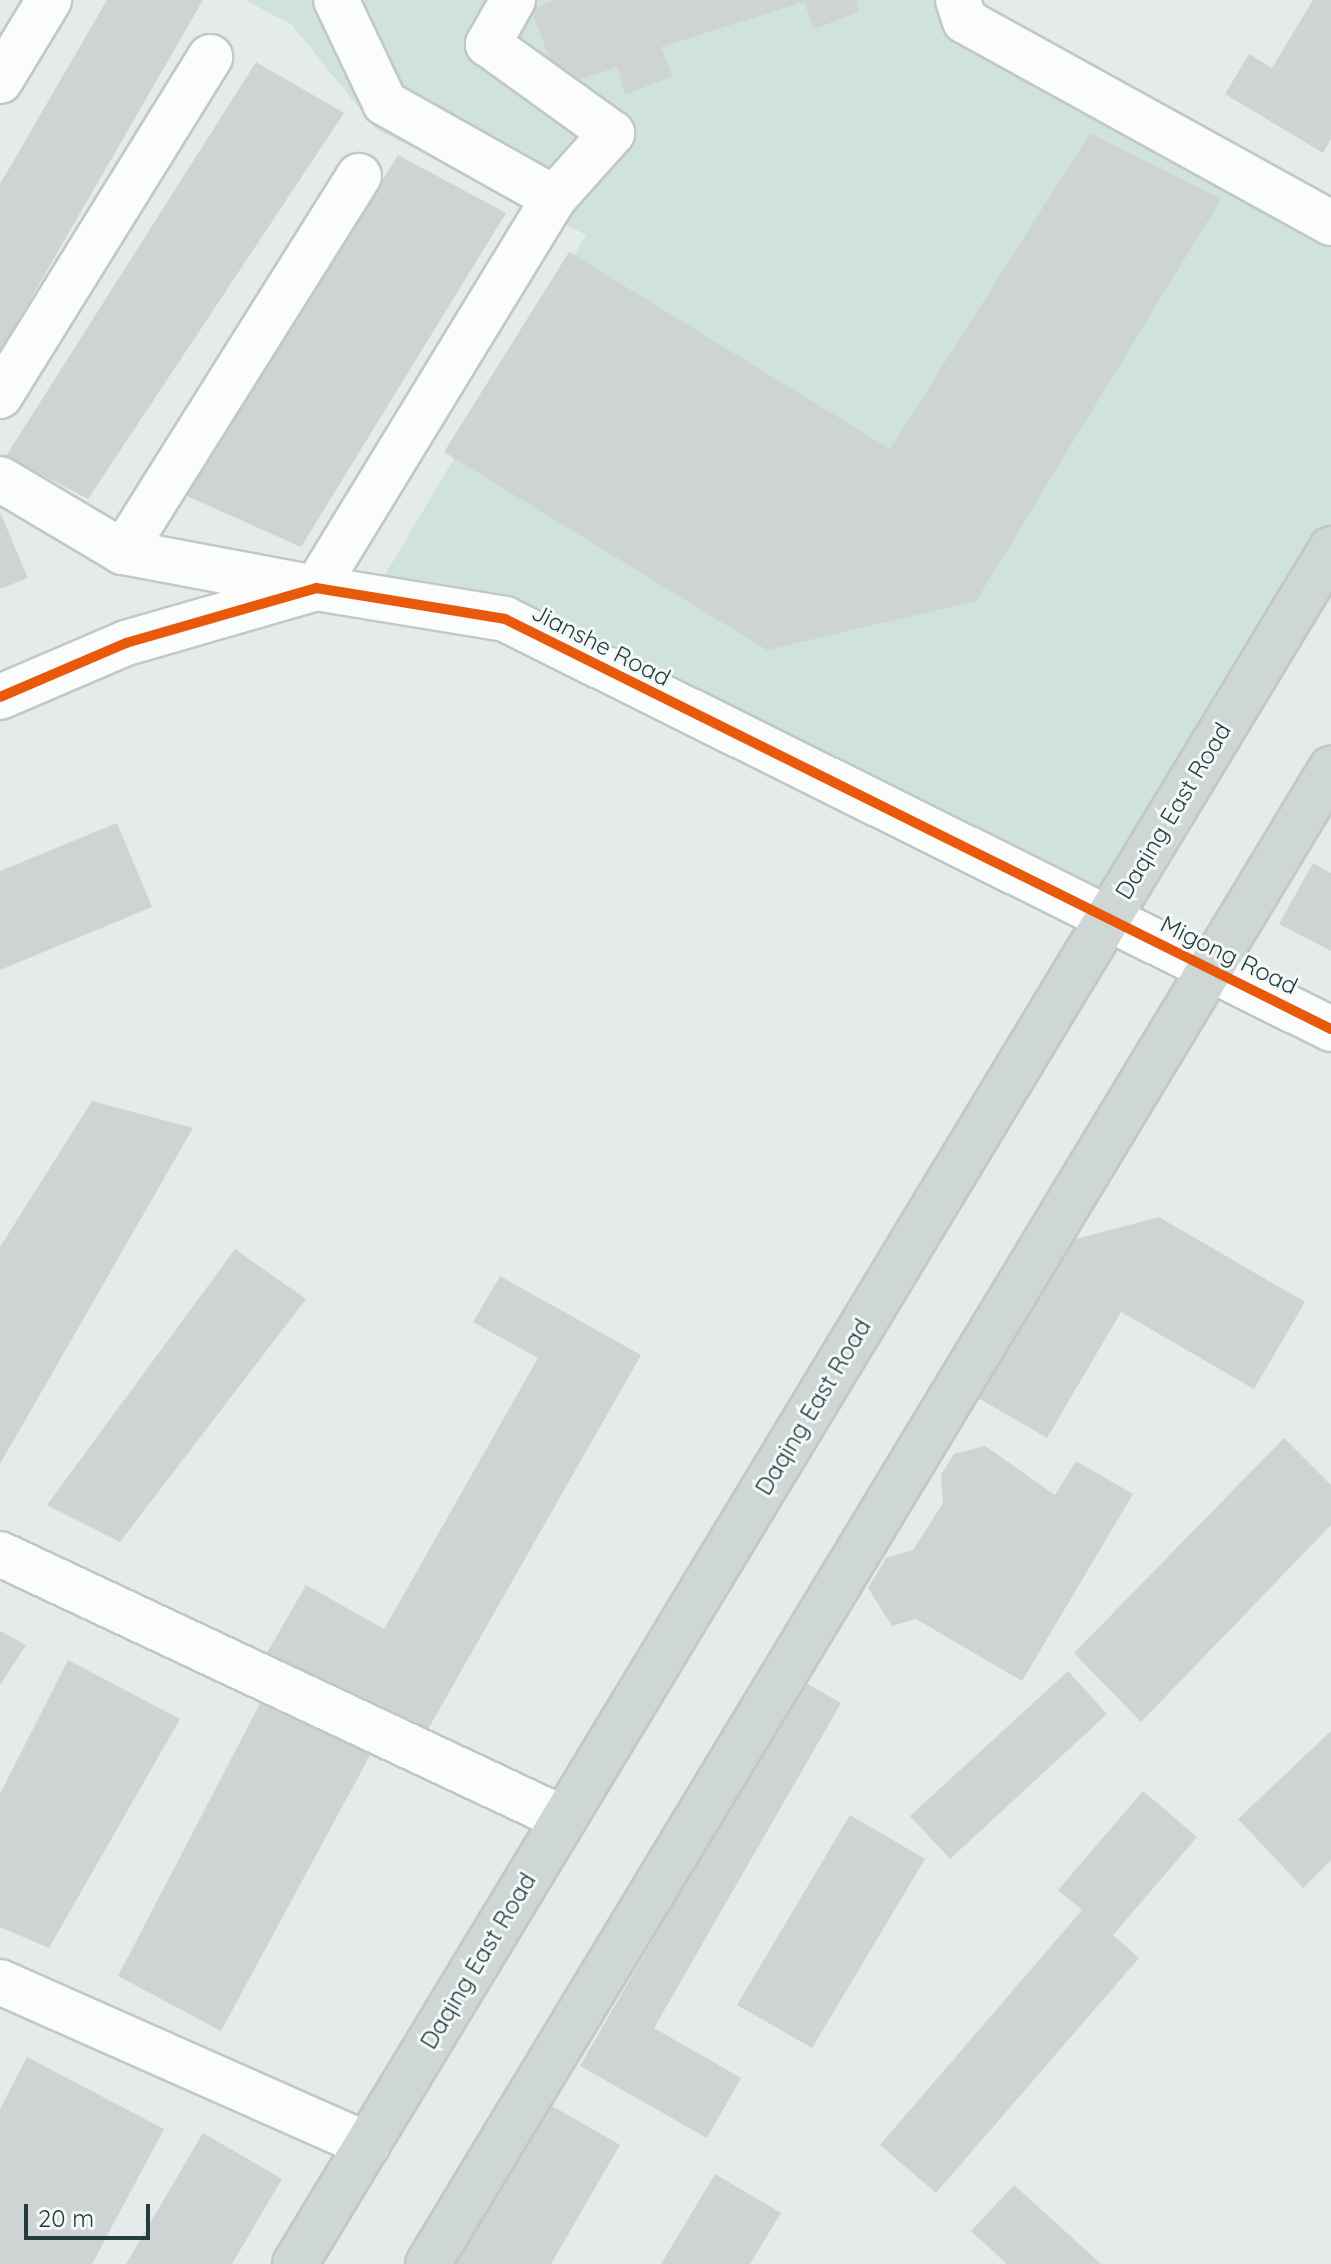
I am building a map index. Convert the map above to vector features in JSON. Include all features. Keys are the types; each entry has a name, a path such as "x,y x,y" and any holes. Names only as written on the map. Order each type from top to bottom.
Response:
{"main road":[{"name":"Daqing East Road","path":"295,2264 1331,549"},
{"path":"428,2264 1215,966 1331,769"}],"street":[{"path":"0,81 49,0"},
{"path":"336,0 385,103 554,198"},
{"path":"0,479 123,552 316,588 554,198 612,133 488,44 513,0"},
{"path":"958,0 965,21 1331,223"},
{"path":"0,396 210,57"},
{"path":"123,552 359,176"},
{"name":"Jianshe Road","path":"0,697 126,643 316,588 505,619 1108,921"},
{"name":"Migong Road","path":"1108,921 1215,966 1331,1029"},
{"path":"0,1554 564,1819"},
{"path":"0,1982 367,2145"}],"green space":[{"path":"245,0 958,0 1331,223 1331,549 1108,921 505,619 372,597 586,235 376,129 292,25"}],"building":[{"path":"107,0 203,0 0,352 0,184"},
{"path":"556,0 856,0 859,12 814,29 804,2 661,47 672,76 625,95 617,67 560,86 531,9"},
{"path":"1313,0 1331,0 1331,139 1323,153 1225,94 1249,54 1272,68"},
{"path":"256,62 344,113 88,499 6,456"},
{"path":"1090,133 1221,199 976,601 767,650 444,452 569,252 890,449"},
{"path":"398,155 506,213 301,547 187,496"},
{"path":"0,512 28,578 0,589"},
{"path":"117,823 152,907 0,970 0,871"},
{"path":"1313,863 1331,873 1331,951 1279,924"},
{"path":"92,1101 193,1128 0,1464 0,1247"},
{"path":"1159,1217 1305,1302 1254,1389 1121,1312 1047,1438 975,1396 1065,1242"},
{"path":"235,1249 306,1299 120,1542 47,1505"},
{"path":"500,1276 641,1355 419,1745 264,1658 306,1585 384,1629 538,1358 473,1322"},
{"path":"1284,1438 1331,1485 1331,1525 1141,1722 1074,1653"},
{"path":"985,1446 1055,1495 1076,1461 1133,1494 1022,1681 916,1619 892,1626 868,1588 886,1558 913,1550 943,1503 941,1475 954,1454"},
{"path":"0,1631 26,1645 0,1685"},
{"path":"68,1660 180,1719 49,1948 0,1927 0,1794"},
{"path":"1068,1671 1107,1714 950,1859 910,1816"},
{"path":"802,1681 841,1703 654,2028 741,2078 707,2138 580,2066"},
{"path":"265,1694 375,1746 221,2031 118,1976"},
{"path":"1331,1731 1331,1860 1303,1888 1238,1819"},
{"path":"1143,1791 1197,1837 1113,1935 1139,1958 936,2193 880,2145 1082,1910 1058,1890"},
{"path":"850,1815 925,1859 812,2048 737,2005"},
{"path":"27,2057 164,2129 92,2264 0,2264 0,2109"},
{"path":"540,2099 620,2145 551,2264 444,2264"},
{"path":"203,2133 282,2179 232,2264 126,2264"},
{"path":"715,2174 781,2213 750,2264 661,2264"},
{"path":"1014,2185 1101,2264 1007,2264 971,2231"}],"cycle path":[{"path":"0,697 126,643 316,588 505,619 1331,1029"}]}
